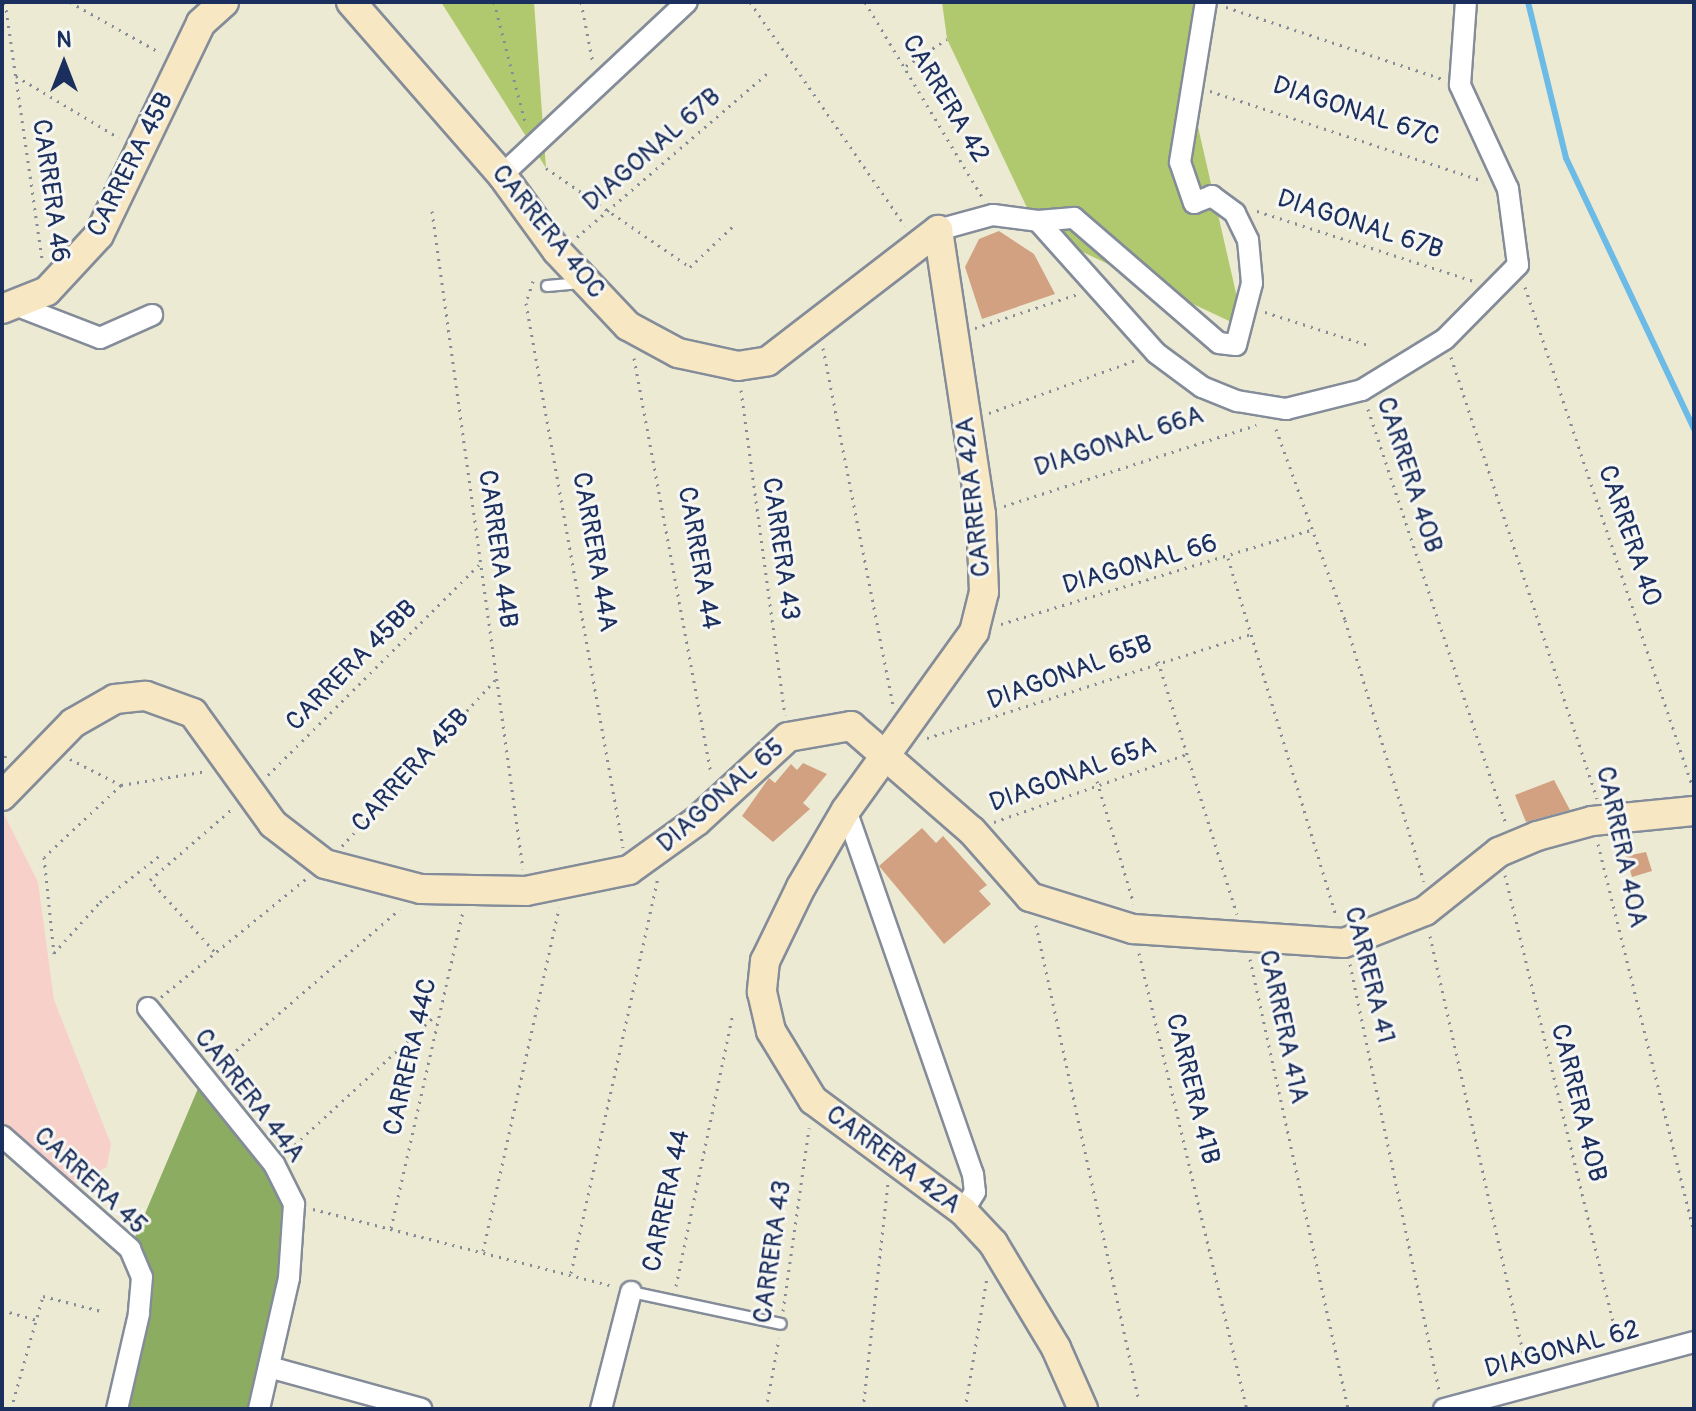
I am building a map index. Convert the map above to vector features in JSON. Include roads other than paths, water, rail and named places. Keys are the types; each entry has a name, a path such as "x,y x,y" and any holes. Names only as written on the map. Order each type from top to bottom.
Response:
{"street":[{"name":"CARRERA 45B","path":"8,307 47,291 99,235 181,65 200,12 224,2"},
{"name":"CARRERA 40C","path":"351,2 502,175 557,251 628,326 678,353 738,366 768,361 819,329 927,236 993,215 1038,221 1074,218 1219,343 1236,345 1246,306 1248,240 1235,213 1212,196 1194,203 1183,183 1188,83 1208,2"},
{"path":"502,175 687,2"},
{"path":"1038,221 1156,353 1202,387 1270,413 1362,390 1445,339 1518,265 1508,189 1460,85 1466,2"},
{"name":"CARRERA 42A","path":"927,236 956,334 981,514 984,592 974,632 893,749 846,810 765,961 762,992 771,1031 813,1100 963,1211 993,1243 1056,1348 1083,1409"},
{"path":"8,307 100,338 152,315"},
{"name":"DIAGONAL 65","path":"2,796 48,748 93,709 146,696 193,713 249,794 299,850 325,864 421,889 467,894 526,891 564,887 629,870 658,851 788,737 851,726 893,749 1030,897 1133,929 1245,940 1344,943 1425,911 1506,849 1592,821 1693,811"},
{"path":"846,810 973,1174 975,1192 963,1211"},
{"name":"CARRERA 44A","path":"148,1008 202,1079 274,1164 294,1204 289,1278 259,1409"},
{"name":"CARRERA 45","path":"2,1136 130,1249 142,1277 139,1314 117,1409"},
{"name":"CARRERA 44","path":"601,1409 631,1292"},
{"name":"DIAGONAL 62","path":"1442,1401 1623,1362 1694,1342"},
{"path":"269,1367 421,1409"}],"lane":[{"path":"547,286 588,284"},
{"path":"631,1292 781,1324"}],"waterway":[{"path":"1528,2 1566,158 1694,429"}]}
